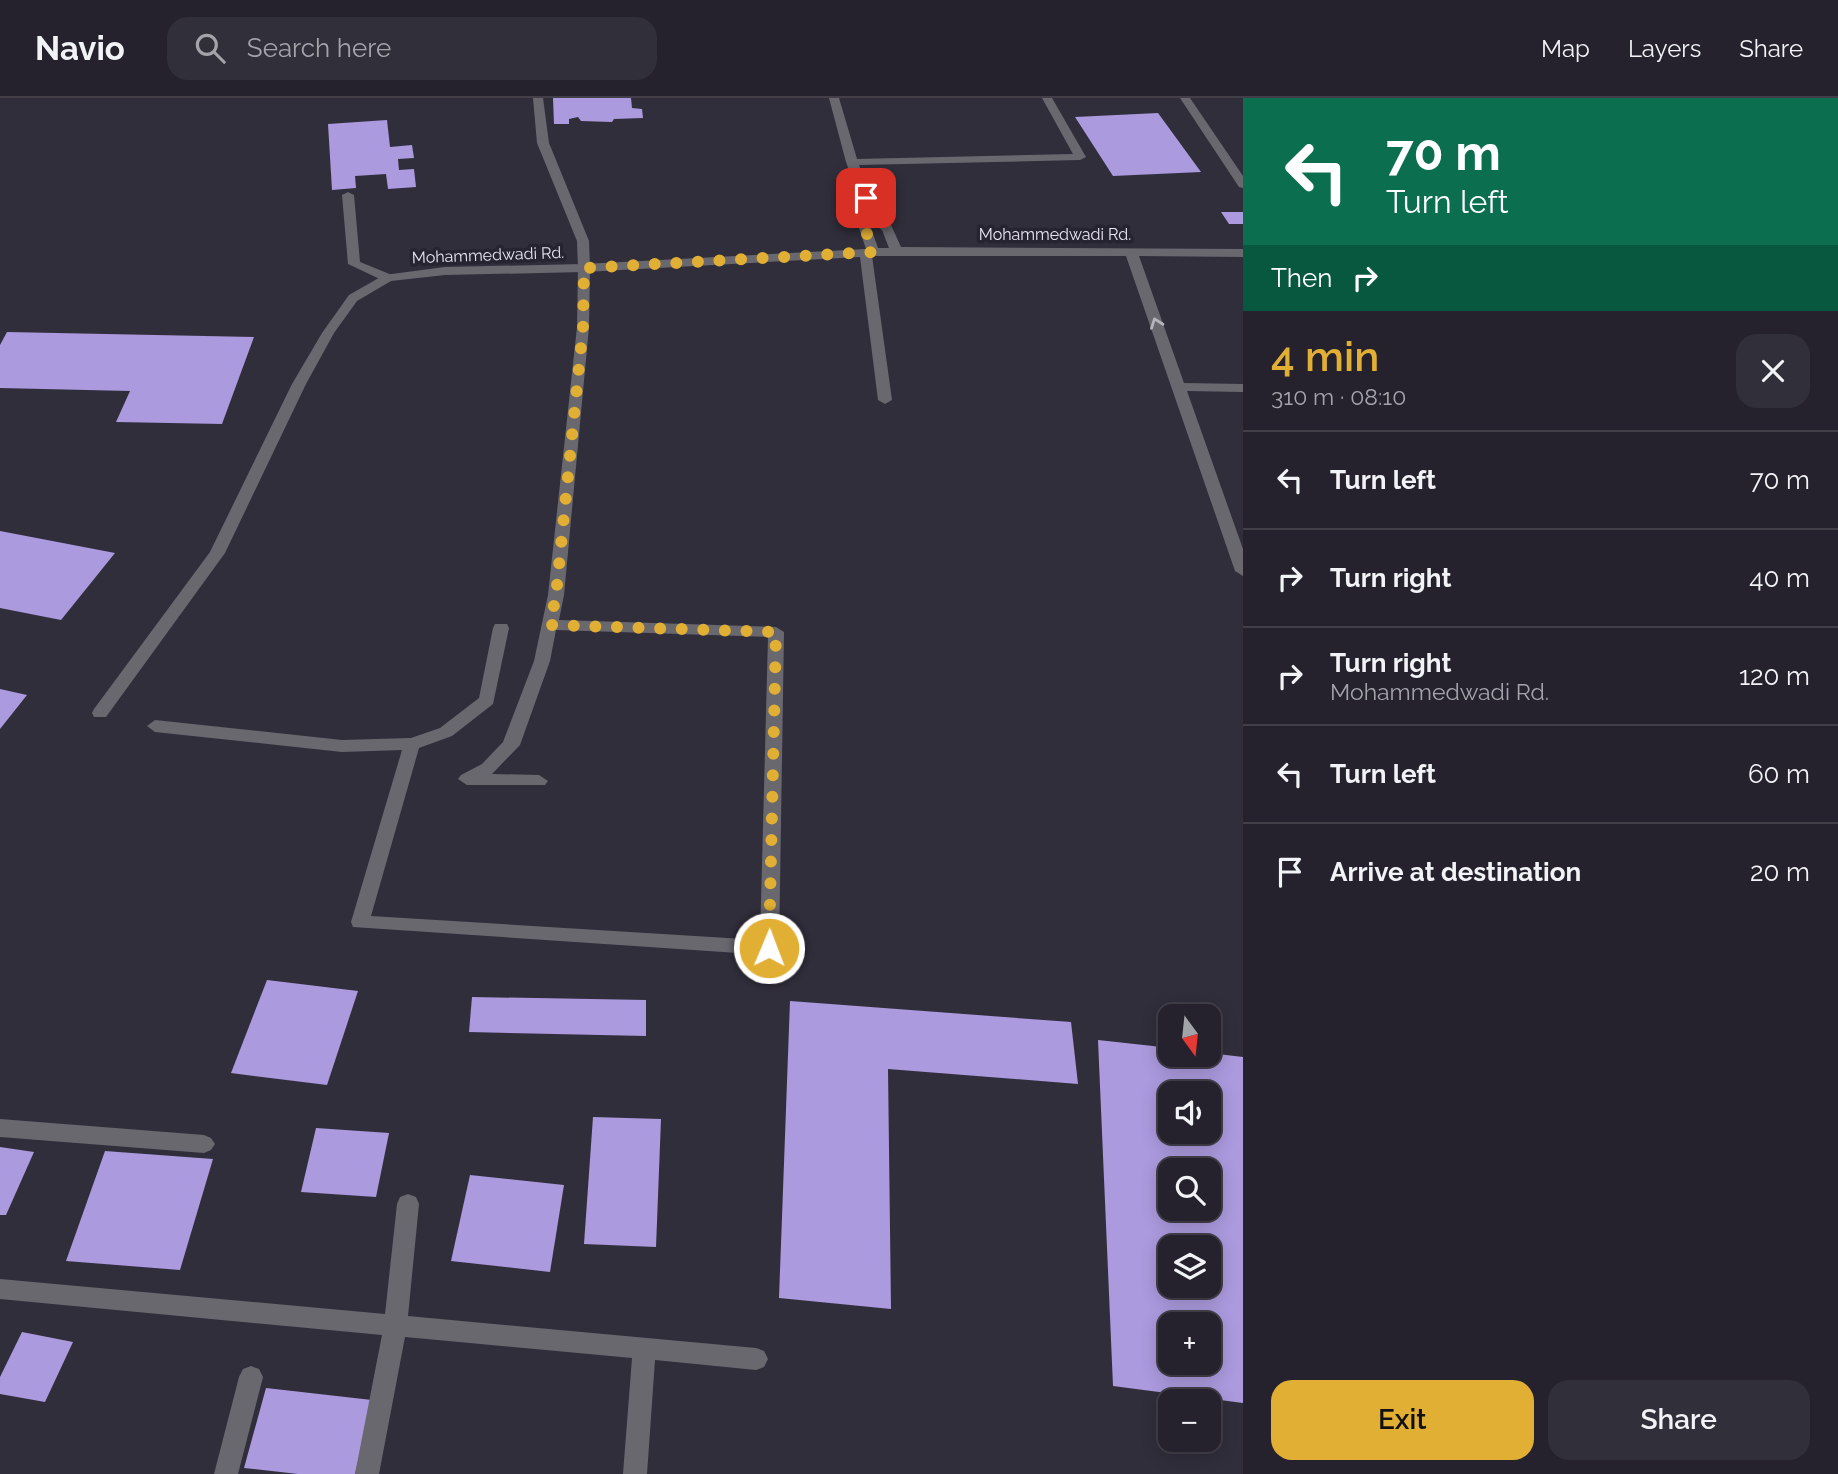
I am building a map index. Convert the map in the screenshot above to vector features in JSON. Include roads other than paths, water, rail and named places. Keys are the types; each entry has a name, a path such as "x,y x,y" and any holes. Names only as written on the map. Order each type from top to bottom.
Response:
{"street":[{"path":"538,98 543,143 583,242 584,268 583,327 556,595 542,661 511,745 488,768 467,779 540,781"},
{"path":"834,98 852,162 872,216 887,228 895,251"},
{"path":"852,162 1080,158 1047,98"},
{"path":"1185,98 1243,185"},
{"path":"348,195 354,264 388,278"},
{"path":"872,216 865,228 886,400"},
{"name":"Mohammedwadi Rd.","path":"100,713 217,553 299,384 328,333 353,298 388,278 445,271 584,268 895,251 1243,253"},
{"path":"1131,251 1243,571"},
{"path":"1180,387 1243,388"},
{"path":"412,744 360,922 769,948 776,632 550,625"},
{"path":"155,726 342,746 412,744 446,732 487,700 500,628"},
{"path":"0,1128 204,1144"},
{"path":"367,1474 395,1327 408,1204"},
{"path":"0,1289 756,1359"},
{"path":"635,1474 644,1349"},
{"path":"226,1474 251,1377"}]}
